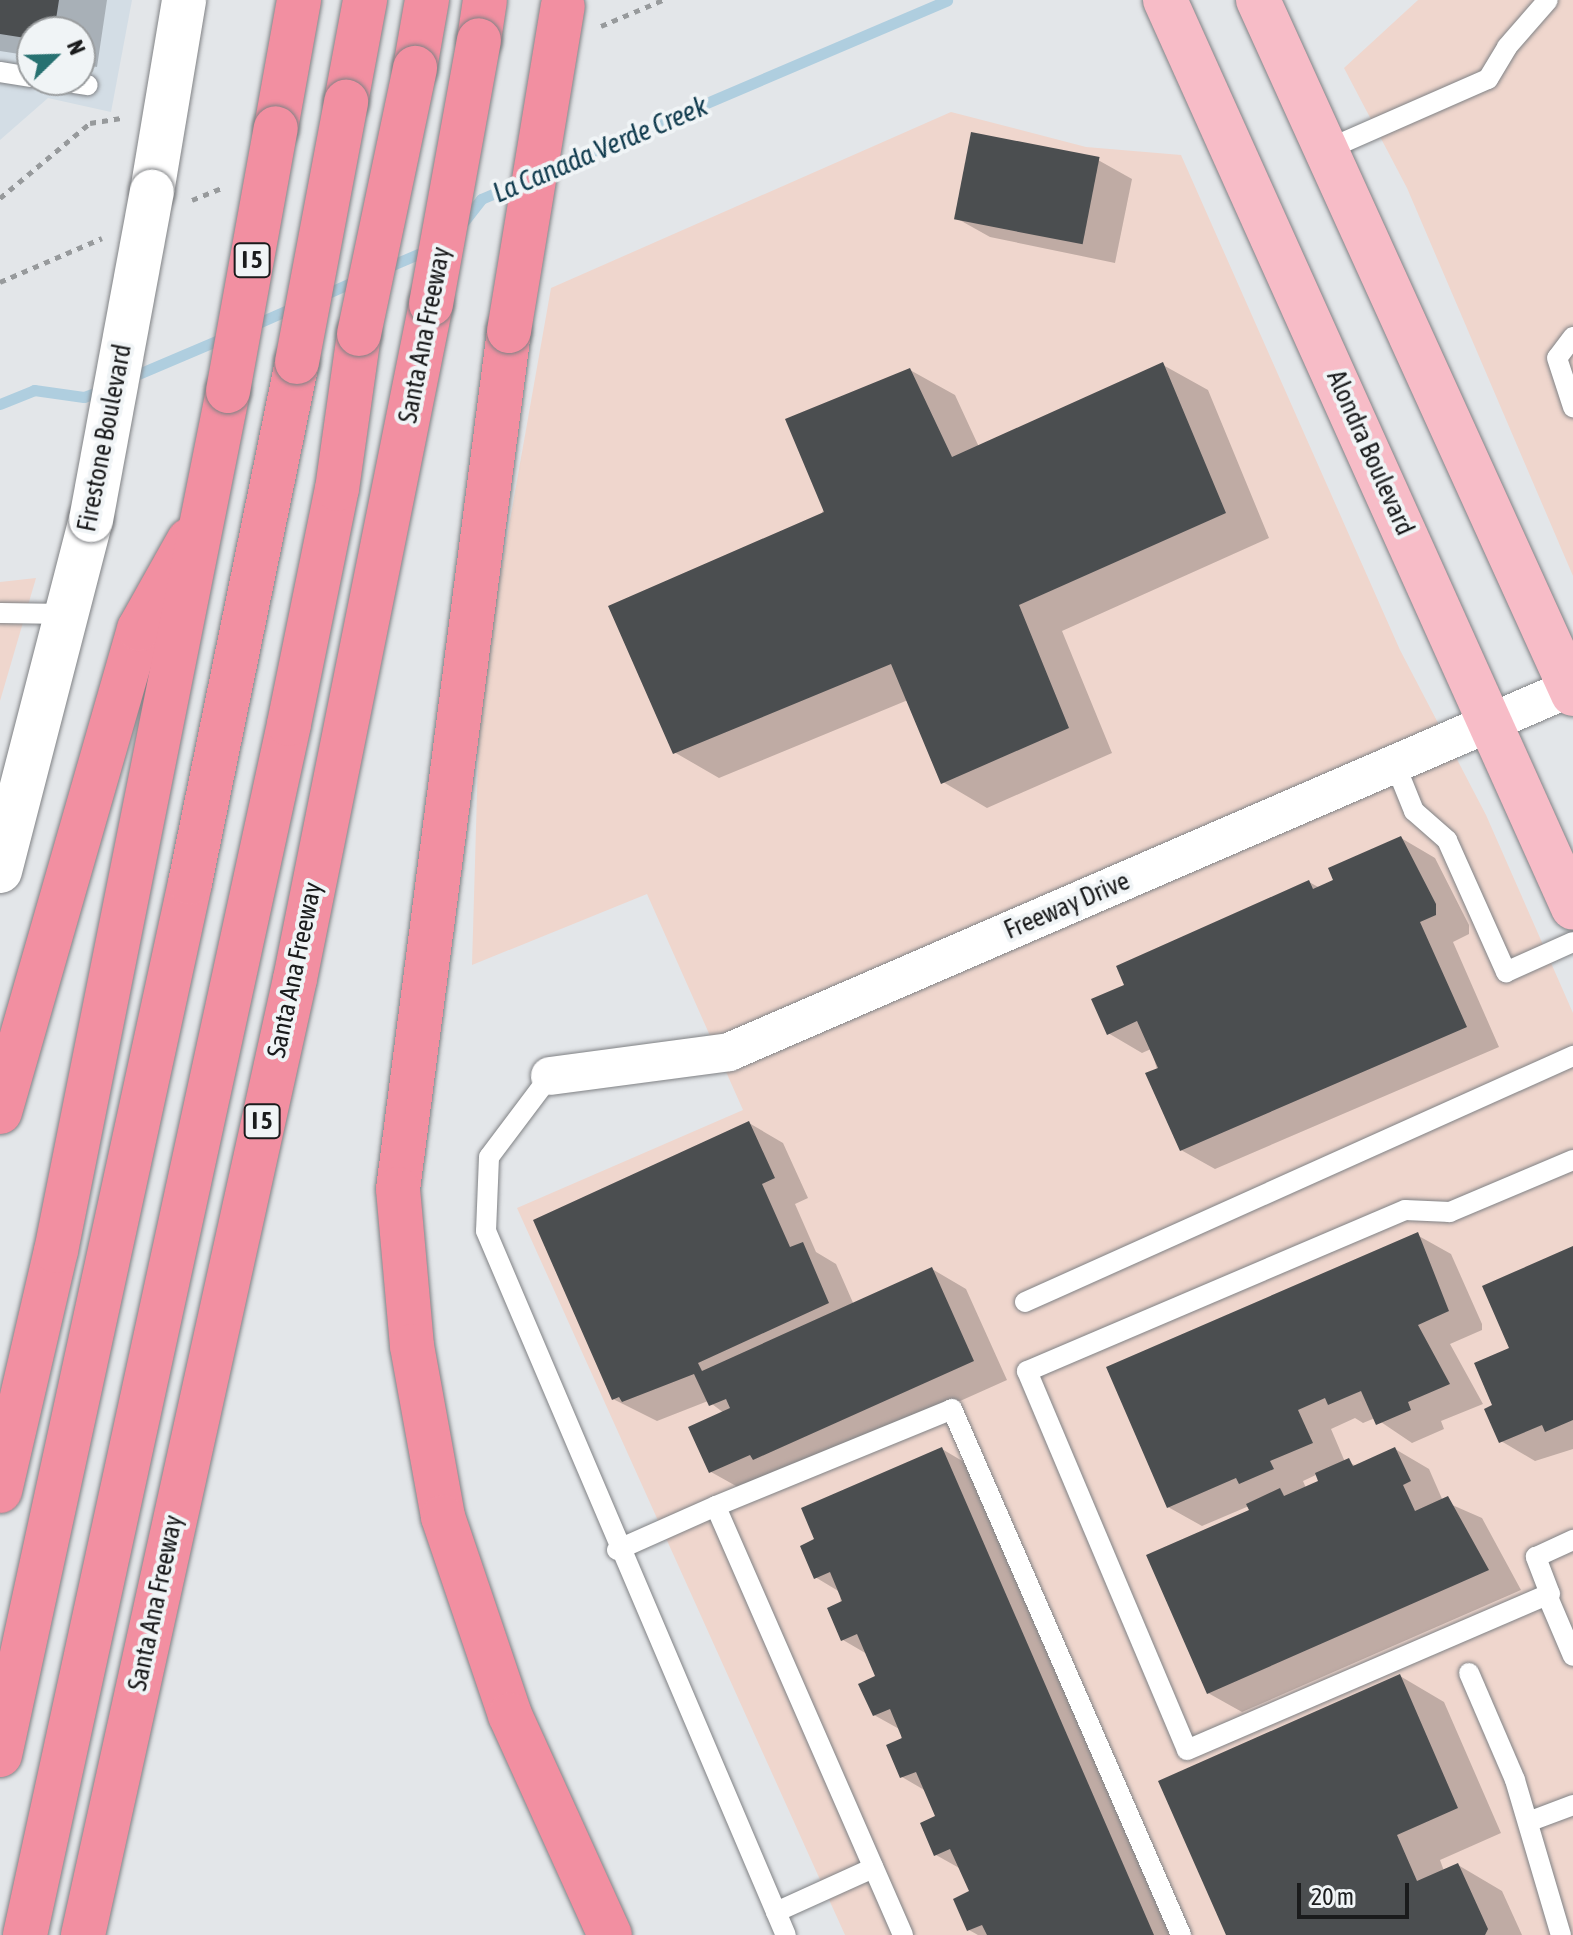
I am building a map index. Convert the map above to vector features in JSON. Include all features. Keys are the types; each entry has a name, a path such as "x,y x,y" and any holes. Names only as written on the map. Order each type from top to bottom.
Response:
{"highway":[{"name":"I 5","path":"0,1491 56,1251 209,503 299,0"},
{"path":"0,1755 184,915 297,362 365,0"},
{"path":"25,1935 289,724 337,489 359,334 427,0"},
{"path":"563,3 509,331 398,1189 412,1346 443,1517 510,1715 610,1935"},
{"name":"Santa Ana Freeway","path":"83,1935 298,963 431,304 482,20"},
{"path":"0,1112 139,629 209,503"}],"main road":[{"name":"Alondra Boulevard","path":"1165,0 1573,908"},
{"path":"1260,5 1572,690"}],"street":[{"name":"Firestone Boulevard","path":"0,871 91,520 184,0"},
{"name":"Freeway Drive","path":"550,1076 729,1052 1572,690"}],"lane":[{"path":"1326,150 1488,79 1507,47 1548,0"},
{"path":"1573,337 1557,358 1573,407"},
{"path":"0,613 67,614"},
{"path":"1395,764 1414,811 1447,840 1506,972 1573,942"},
{"path":"1025,1302 1573,1056"},
{"path":"550,1076 489,1157 486,1231 617,1550 786,1935"},
{"path":"1547,1595 1187,1750 1027,1371 1405,1210 1450,1212 1573,1160"},
{"path":"617,1550 952,1409 1181,1935"},
{"path":"716,1506 903,1935"},
{"path":"1573,1540 1536,1557 1547,1595 1573,1656"},
{"path":"1469,1673 1528,1822 1561,1933"},
{"path":"1528,1822 1573,1805"},
{"path":"776,1912 873,1868"}],"path":[{"path":"0,198 90,123 164,113"}],"shaded area":[{"path":"0,0 132,0 111,112 48,98 0,140"},
{"path":"1418,0 1573,0 1573,576 1407,188 1344,68"},
{"path":"951,112 1086,147 1181,155 1400,650 1486,815 1573,1013 1573,1935 845,1935 517,1208 743,1110 647,894 472,965 480,690 551,288"},
{"path":"36,578 0,701 0,582"}],"building":[{"path":"0,0 59,0 56,16 16,16 16,36 0,34"},
{"path":"971,132 1100,157 1083,244 954,219"},
{"path":"1163,362 1226,513 1019,605 1069,728 941,784 891,664 673,754 608,606 824,512 785,419 910,368 952,457"},
{"path":"1401,836 1436,904 1436,915 1420,922 1467,1027 1180,1151 1145,1073 1158,1068 1137,1021 1107,1035 1091,999 1124,985 1116,966 1309,880 1313,889 1333,880 1328,868"},
{"path":"749,1121 775,1178 762,1184 790,1247 803,1242 829,1303 698,1363 702,1371 932,1267 974,1361 753,1460 750,1455 709,1473 688,1427 730,1408 726,1399 709,1406 694,1374 622,1402 619,1397 612,1400 533,1220"},
{"path":"1418,1232 1449,1311 1418,1325 1450,1384 1408,1402 1411,1410 1376,1425 1361,1391 1328,1405 1325,1398 1298,1410 1313,1443 1270,1461 1274,1469 1239,1484 1236,1478 1167,1508 1106,1367"},
{"path":"1573,1246 1573,1420 1545,1432 1542,1425 1499,1443 1484,1409 1492,1405 1474,1363 1509,1348 1482,1286"},
{"path":"942,1447 1154,1935 987,1935 982,1925 967,1931 953,1899 969,1891 950,1849 934,1856 920,1823 935,1816 916,1772 900,1778 886,1745 902,1738 890,1709 873,1716 858,1684 875,1676 857,1634 841,1641 827,1608 842,1601 830,1572 814,1579 800,1546 814,1539 801,1508"},
{"path":"1395,1447 1411,1481 1403,1485 1415,1511 1448,1496 1489,1570 1207,1694 1146,1555 1249,1510 1246,1504 1280,1488 1284,1496 1318,1481 1315,1473 1349,1458 1353,1466"},
{"path":"1400,1674 1458,1808 1397,1835 1417,1881 1458,1863 1488,1929 1485,1935 1226,1935 1158,1781"}],"waterway":[{"name":"La Canada Verde Creek","path":"547,171 947,0"},
{"name":"La Canada Verde Creek","path":"461,225 481,199 524,181"},
{"name":"La Canada Verde Creek","path":"383,269 430,249"},
{"name":"La Canada Verde Creek","path":"321,296 360,279"},
{"name":"La Canada Verde Creek","path":"251,326 297,306"},
{"name":"La Canada Verde Creek","path":"129,378 228,336"},
{"name":"La Canada Verde Creek","path":"0,404 34,390 84,397 103,390"}]}
